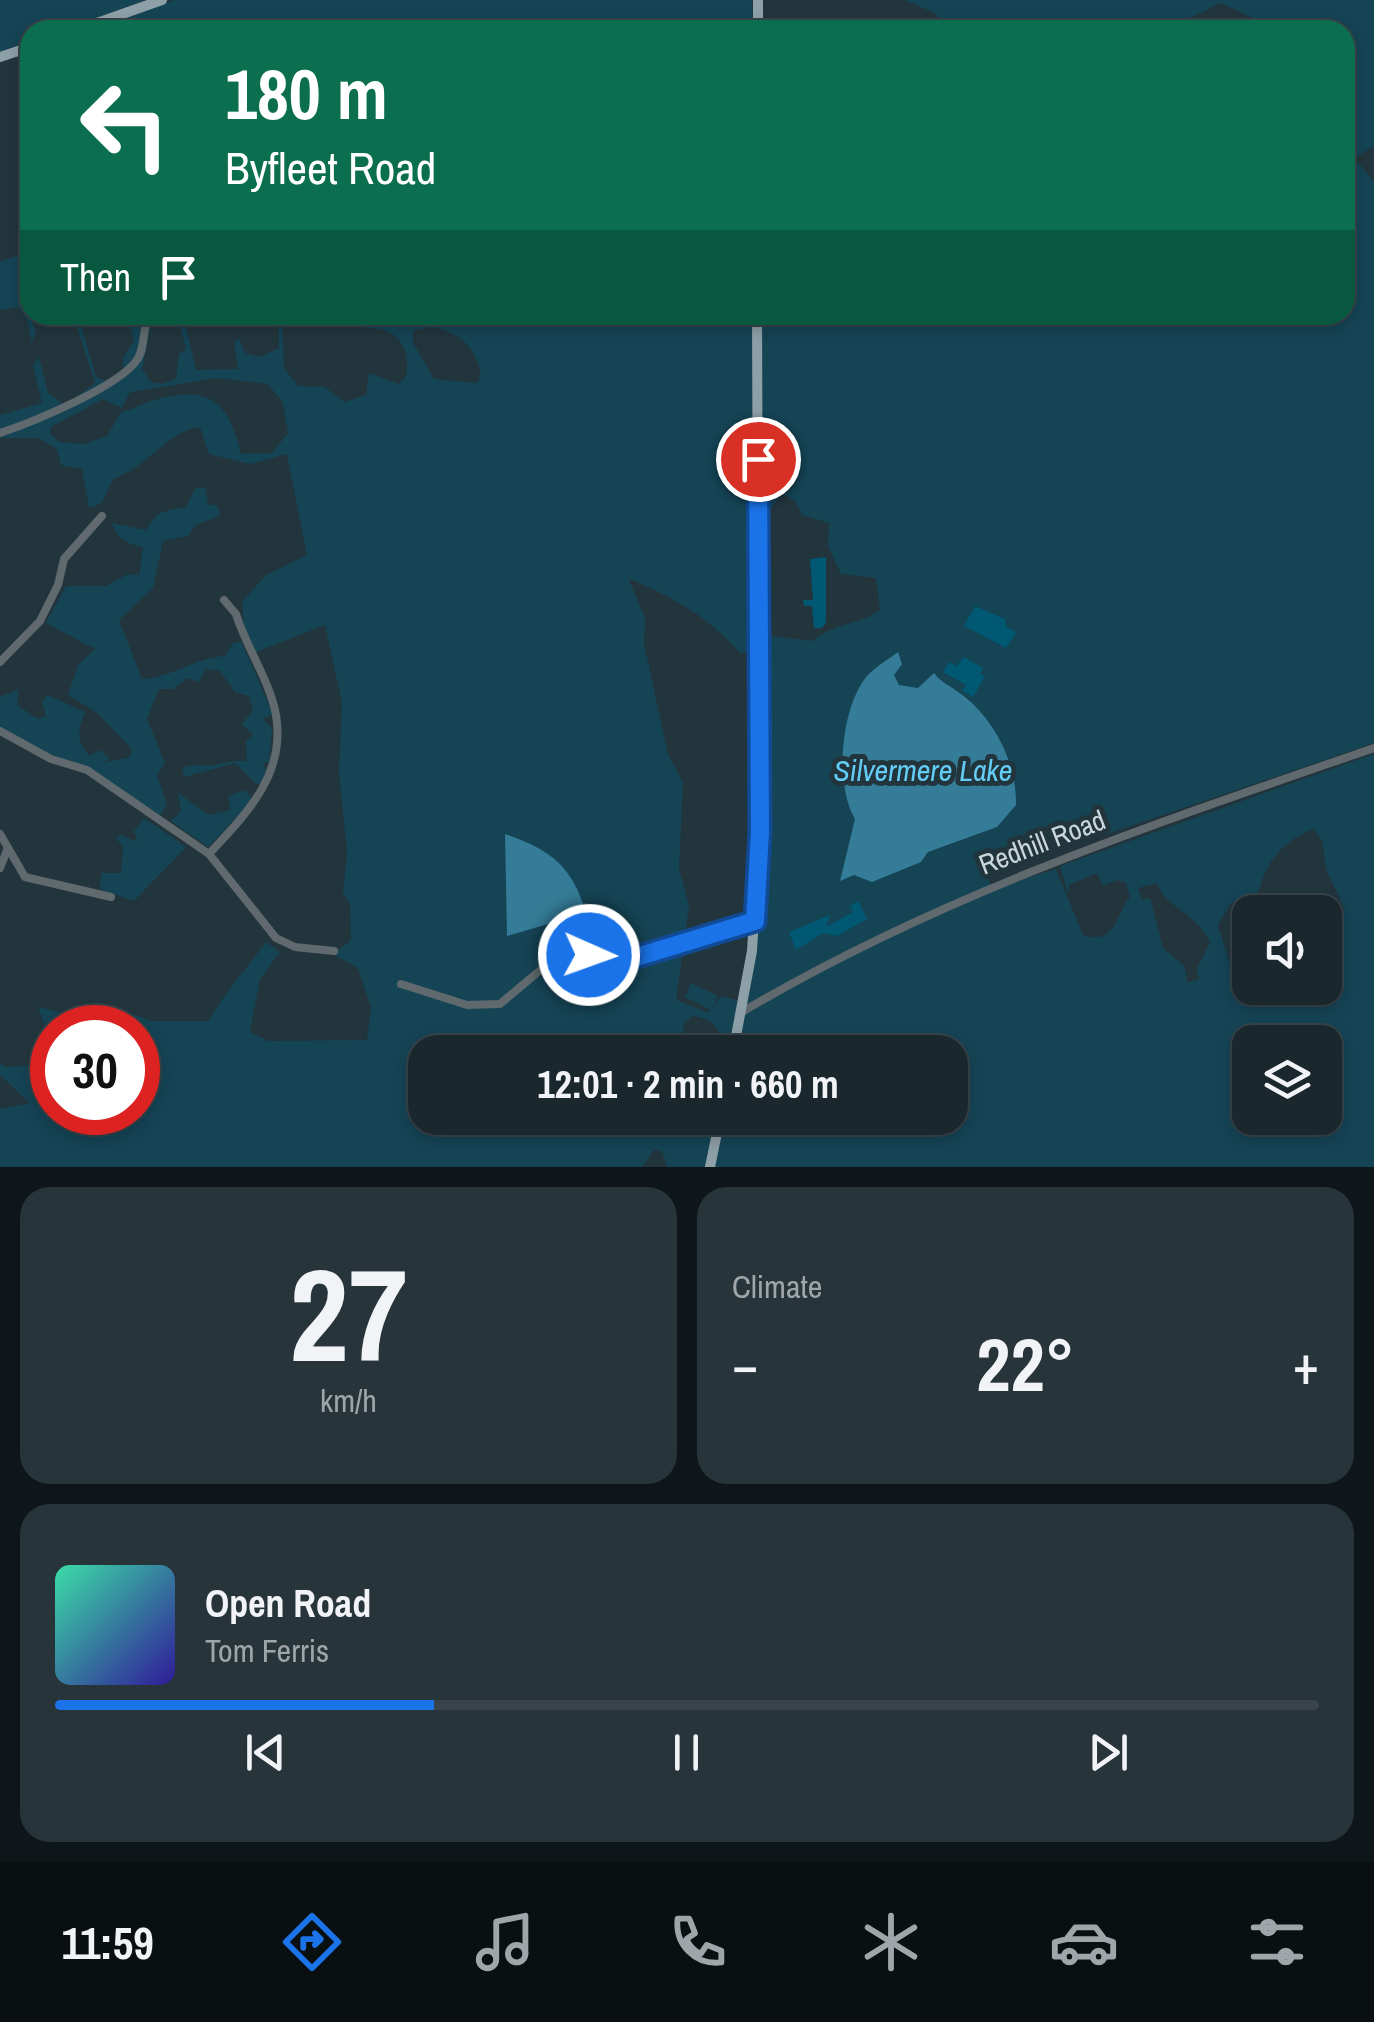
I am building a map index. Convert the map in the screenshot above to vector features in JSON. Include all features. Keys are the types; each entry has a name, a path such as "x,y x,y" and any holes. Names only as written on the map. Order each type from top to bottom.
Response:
{"main road":[{"path":"106,20 162,0"},
{"path":"737,1035 755,921 760,832 757,325"},
{"path":"710,1167 717,1135"}],"street":[{"path":"0,433 42,418 123,374 140,358 146,325"},
{"path":"0,662 40,621 58,585 64,559 102,516"},
{"path":"210,854 260,797 272,773 276,722 236,614 224,600"},
{"path":"0,731 51,758 87,770 210,854 276,938 296,946 334,951"},
{"name":"Redhill Road","path":"742,1012 955,900 1101,842 1374,748"},
{"path":"0,834 25,877 110,898"},
{"path":"0,868 7,850"},
{"path":"401,984 467,1005 500,1004 544,966 564,957 589,955 617,963 755,921"}],"shaded area":[{"path":"0,0 146,0 90,20 20,20 20,45 0,52"},
{"path":"174,0 752,0 753,20 117,20"},
{"path":"905,0 1374,0 1374,146 1355,158 1355,20 1258,20 1221,3 1186,20 941,20 933,12"},
{"path":"1355,158 1374,182 1374,743 1107,834 1079,828 1079,839 987,876 992,889 1056,869 1083,935 1103,936 1114,926 1130,897 1126,883 1118,880 1103,885 1097,873 1069,885 1068,894 1060,866 1374,754 1374,1167 667,1167 662,1151 654,1150 642,1167 0,1167 0,1109 30,1103 30,1135 160,1135 160,1021 208,1021 266,942 280,952 260,979 250,1032 268,1041 367,1040 371,1007 358,968 333,954 351,940 350,905 343,893 347,852 339,774 342,702 325,625 254,653 244,627 242,602 266,575 307,555 287,454 250,464 209,454 200,427 189,430 113,479 102,503 89,508 82,469 61,465 57,449 39,438 0,438 0,415 42,403 33,365 39,357 48,393 65,405 95,383 76,325 81,325 96,377 107,381 123,374 123,359 134,340 129,325 151,325 142,369 151,382 162,384 176,379 179,354 186,349 180,325 185,325 196,370 238,369 234,342 239,338 245,353 260,357 279,348 278,325 282,325 284,368 298,386 325,387 344,402 366,395 369,373 399,384 405,377 407,362 400,341 376,329 340,325 1355,325","holes":["431,327 451,333 470,348 481,375 477,383 434,379 413,343 413,331","217,378 268,384 283,403 288,433 272,453 241,454 229,419 212,400 200,396 170,396 121,412 107,436 84,444 59,442 50,433 51,427 103,399 122,408 130,392","783,494 796,502 802,515 829,523 828,546 841,574 876,578 880,610 812,641 764,635 764,645 758,645 758,523","628,578 689,609 741,654 757,646 752,951 744,1002 721,996 712,1010 718,996 691,983 685,997 711,1010 707,1012 676,1000 689,906 679,868 683,783 668,754 644,644 645,618","1157,883 1167,899 1196,923 1210,942 1197,969 1199,979 1188,983 1184,966 1163,948 1150,898 1142,900 1138,888"]},
{"path":"19,227 20,310 0,310 0,262 19,255"},
{"path":"28,325 34,325 36,331 32,343"},
{"path":"205,487 208,504 218,506 220,516 195,525 188,536 163,541 153,588 119,620 142,679 225,656 233,643 241,641 273,714 263,719 272,729 269,762 263,763 267,773 263,783 256,784 235,763 184,777 182,768 187,766 247,761 246,741 253,735 242,724 253,710 249,696 235,692 220,671 206,669 199,682 187,678 173,689 159,689 147,719 165,763 157,776 167,804 158,819 86,770 56,760 0,727 0,697 19,689 17,705 38,719 46,716 42,702 47,695 85,712 79,735 90,756 99,750 110,759 104,763 130,757 131,748 96,712 68,695 78,665 95,649 46,623 66,586 106,586 128,574 139,575 143,548 120,537 112,523 146,530 158,515 186,507 195,489"},
{"path":"245,790 253,800 208,847 171,821 181,811 178,793 209,815 231,810 228,796"},
{"path":"144,818 186,847 134,901 100,889 101,873 121,873 123,847 116,838 121,835 138,842 134,831"},
{"path":"0,1063 5,1067 30,1065 30,1103 0,1075"}],"water":[{"name":"Silvermere Lake","path":"898,652 902,664 894,675 899,685 918,688 934,673 986,719 1008,760 1016,805 997,827 928,852 921,862 872,882 854,875 840,881 855,819 848,804 843,767 851,706 867,676"},
{"path":"505,834 535,846 558,862 574,883 586,913 507,936"}],"building":[{"path":"826,557 826,622 822,628 814,628 812,606 804,606 803,600 813,600 810,559"},
{"path":"975,606 1005,619 1006,626 1016,633 1006,648 964,626"},
{"path":"964,657 983,668 980,674 985,676 973,697 962,691 966,685 943,672 949,662 956,666"},
{"path":"858,901 867,919 837,936 823,933 796,950 789,932 830,915 826,927 853,912 850,906"}],"route":[{"path":"589,955 602,962 617,963 739,922 755,921 760,832 758,459"}]}
